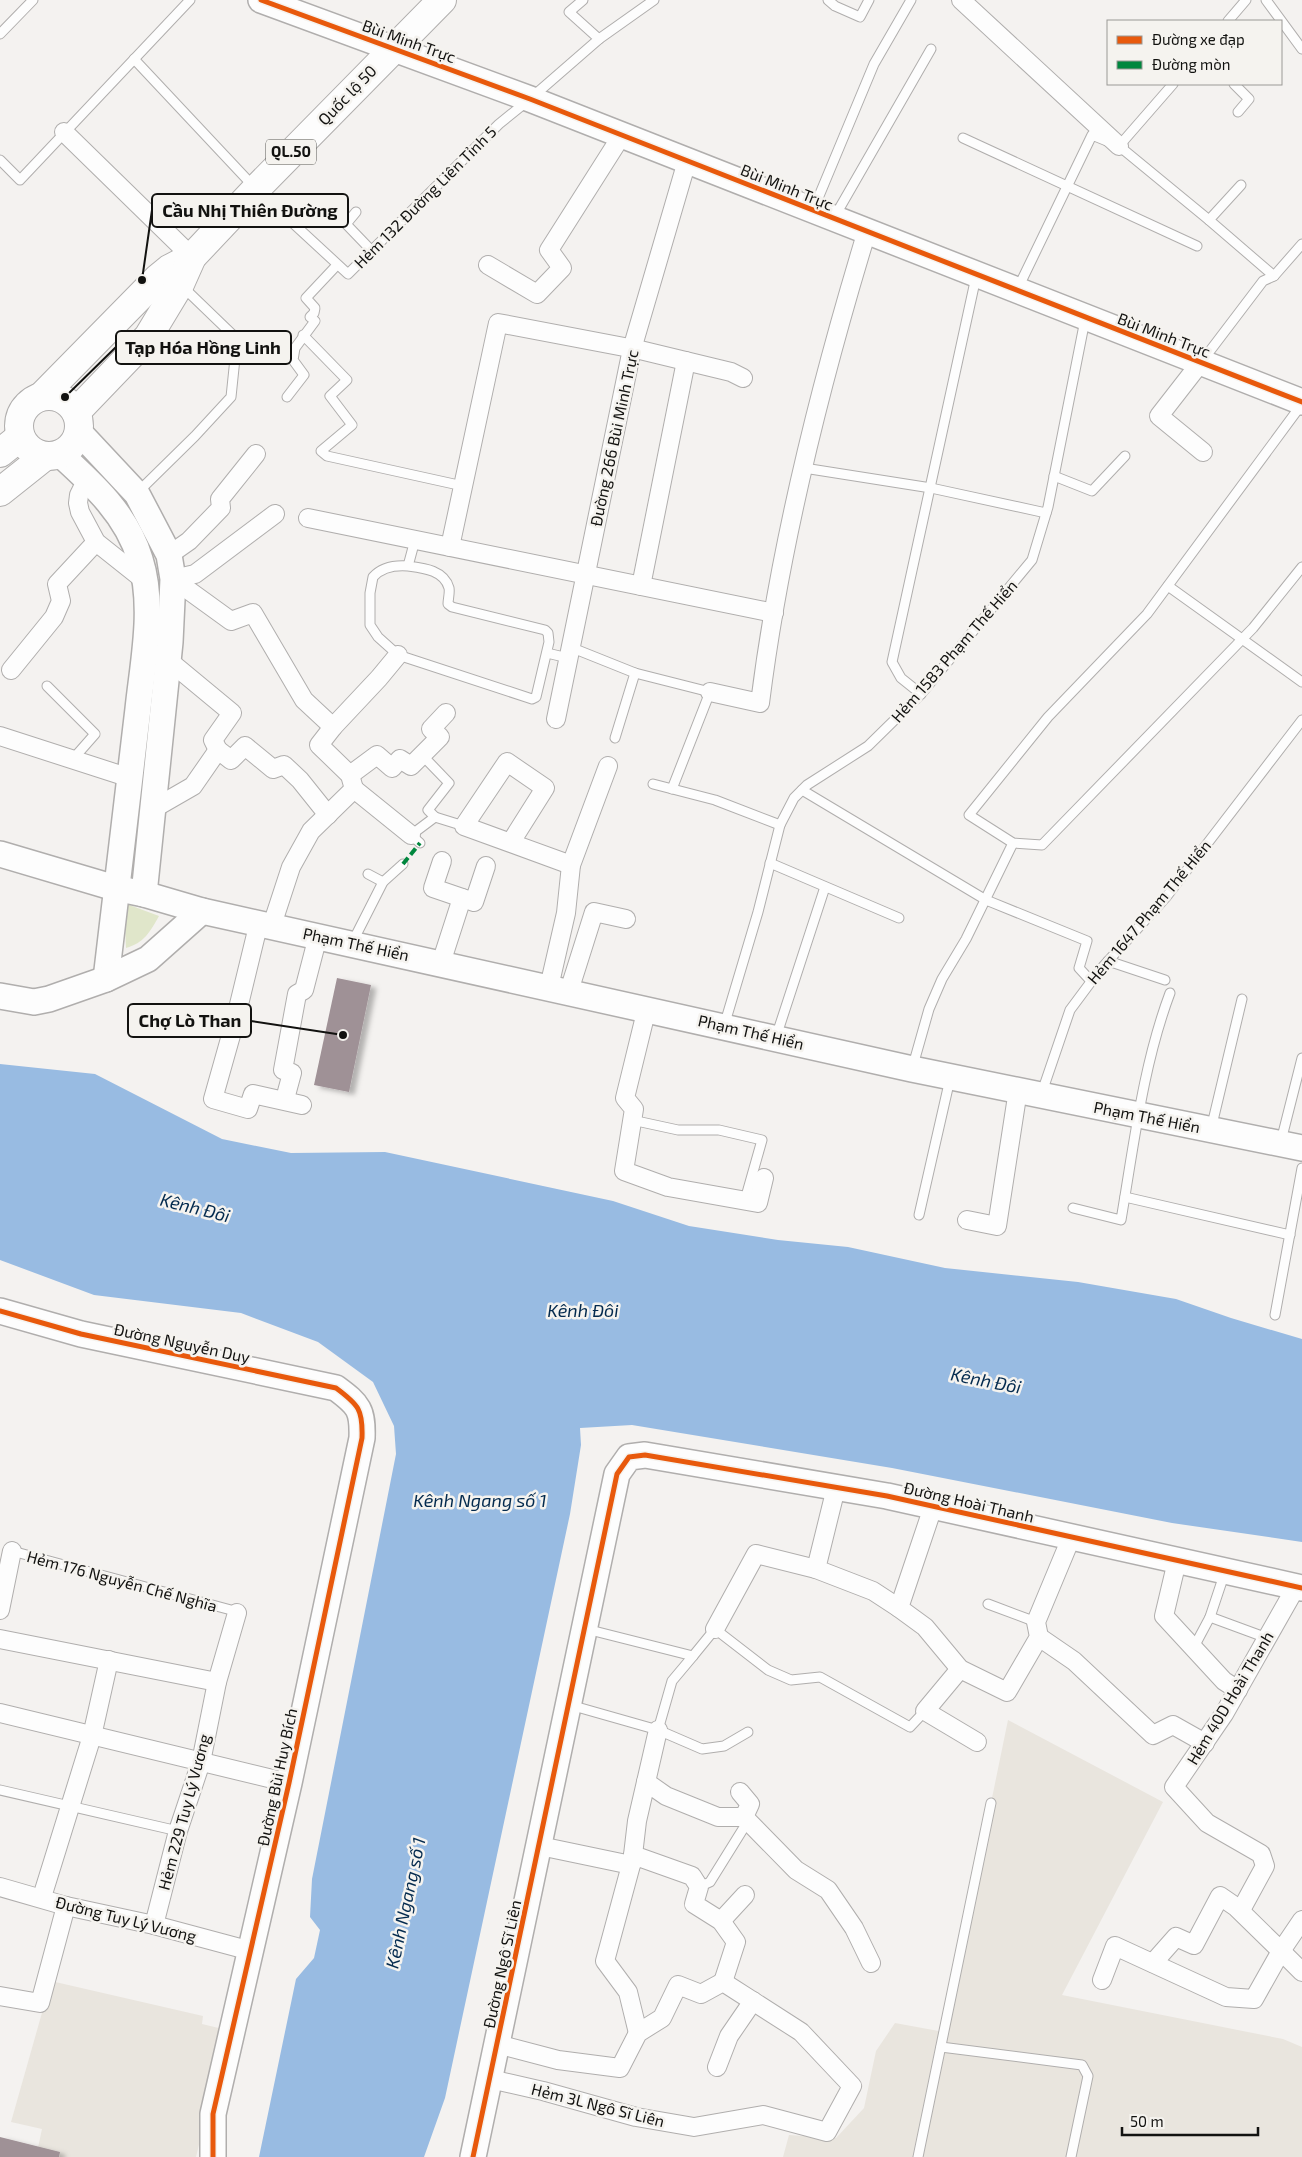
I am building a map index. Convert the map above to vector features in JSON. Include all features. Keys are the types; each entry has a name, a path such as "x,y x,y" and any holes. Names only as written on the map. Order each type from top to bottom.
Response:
{"main road":[{"name":"Quốc lộ 50","path":"42,396 158,278 169,269 192,257 392,48 442,0"},
{"name":"Quốc lộ 50","path":"0,492 30,449 70,449 77,422 148,337 180,284 192,257"},
{"path":"42,396 62,398 77,422"},
{"name":"QL.50","path":"30,449 18,428 21,412 32,400 42,396"}],"street":[{"name":"Bùi Minh Trực","path":"261,0 530,99 1302,403"},
{"path":"966,1 1119,146"},
{"path":"64,132 192,257"},
{"path":"488,264 537,294 562,268 550,250 622,135"},
{"name":"Đường 266 Bùi Minh Trực","path":"556,719 632,349 687,161"},
{"path":"710,692 760,703 777,588 804,468 840,321 867,231"},
{"path":"450,547 498,323 686,361 731,372 743,378"},
{"path":"641,586 686,361"},
{"path":"1201,362 1159,416 1203,452"},
{"path":"77,422 137,494 171,567 231,621 253,613 304,700 333,728"},
{"path":"30,449 87,479 110,502 122,518 135,544 145,581 145,640 130,778 115,888 106,980"},
{"path":"144,894 169,651 171,567 189,542 221,508 220,499 256,454"},
{"path":"87,479 78,503 80,512 96,542 145,581"},
{"path":"171,567 196,574 275,514"},
{"path":"308,518 774,614"},
{"path":"11,670 54,618 61,601 56,584 96,542"},
{"path":"145,640 169,651 232,713 213,740 218,750 231,760 245,746 273,769 284,765 300,780 328,814"},
{"path":"398,655 319,745 352,782 416,839"},
{"path":"302,1105 252,1094 248,1109 213,1099 265,924 291,866 310,831 328,814 352,782 377,755 392,768 400,759 411,766 440,737 431,729 446,713"},
{"path":"0,736 130,778"},
{"path":"153,809 193,786 218,750"},
{"path":"511,842 545,788 507,762 464,826 571,865"},
{"path":"559,989 571,865 608,766"},
{"name":"Phạm Thế Hiển","path":"0,854 202,911 646,1008 912,1069 1291,1146"},
{"path":"442,861 433,888 474,902 486,866"},
{"path":"441,963 462,898"},
{"path":"0,996 34,1002 50,999 106,980 148,958 202,911"},
{"path":"559,989 594,912 626,919"},
{"path":"285,1100 292,1073 283,1070 297,994 304,990 318,936"},
{"path":"646,1008 625,1098 634,1109 624,1171 668,1187 758,1203 764,1178"},
{"path":"967,1220 998,1226 1029,1093"},
{"name":"Đường Nguyễn Duy","path":"0,1311 81,1334 336,1388 355,1403"},
{"name":"Đường Bùi Huy Bích","path":"214,2157 213,2114 289,1783 362,1438 362,1420 355,1403"},
{"name":"Đường Hoài Thanh","path":"629,1457 646,1455 836,1488 933,1507 1299,1588"},
{"name":"Đường Ngô Sĩ Liên","path":"473,2157 618,1474 629,1457"},
{"path":"816,1569 836,1488"},
{"path":"899,1608 933,1507"},
{"path":"715,1629 756,1554 816,1569 873,1591 925,1627 960,1669 1007,1692 1038,1630 1071,1538"},
{"name":"Hẻm 176 Nguyễn Chế Nghĩa","path":"0,1610 3,1586 12,1551"},
{"path":"1177,1561 1164,1616 1224,1681 1238,1690"},
{"name":"Hẻm 40D Hoài Thanh","path":"1241,1910 1265,1866 1261,1854 1207,1823 1174,1788 1205,1743 1299,1588"},
{"name":"Hẻm 229 Tuy Lý Vương","path":"154,1924 178,1831 201,1762 216,1682 237,1613"},
{"path":"1038,1630 1153,1735 1173,1724 1205,1743"},
{"path":"0,1640 216,1682"},
{"path":"42,1897 92,1736 109,1660"},
{"path":"960,1669 925,1711 977,1742"},
{"path":"0,1713 289,1783"},
{"path":"638,2033 628,1992 605,1961 632,1860 637,1821 658,1730"},
{"path":"646,1782 666,1796 718,1817 746,1819 796,1870 828,1890 854,1928 871,1963"},
{"path":"740,1792 750,1804 746,1819"},
{"path":"497,2044 558,2060 620,2068 638,2033 662,2018 678,1985 701,1994 723,1982 736,1942 721,1921 694,1904 699,1887 692,1876 632,1860 540,1846"},
{"name":"Đường Tuy Lý Vương","path":"0,1887 42,1897 66,1906 154,1924 251,1951"},
{"path":"721,1921 745,1895"},
{"path":"1153,1964 1176,1937 1194,1945 1220,1896 1241,1910 1302,1972"},
{"path":"0,1996 40,2003 66,1906"},
{"path":"1102,1980 1115,1946 1226,1997 1254,1999 1302,1920"},
{"path":"717,2066 729,2036 753,2002 723,1982"},
{"name":"Hẻm 3L Ngô Sĩ Liên","path":"490,2079 543,2091 636,2117 694,2127 764,2115 827,2132 852,2086 801,2032 753,2002"}],"lane":[{"path":"0,34 33,0"},
{"path":"0,160 20,180 190,0"},
{"path":"583,0 569,12 599,39"},
{"name":"Hẻm 132 Đường Liên Tỉnh 5","path":"134,59 256,189 348,274 499,124 599,39 654,0"},
{"path":"828,0 835,6 860,16 869,0"},
{"path":"824,214 874,64 910,0"},
{"path":"1229,20 1246,0"},
{"path":"1266,0 1281,20"},
{"path":"1282,22 1302,49"},
{"path":"824,214 931,48"},
{"path":"1119,146 1172,85"},
{"path":"1235,85 1249,99 1238,112"},
{"path":"1017,290 1092,135 1119,146 1274,276"},
{"path":"963,138 1197,246"},
{"path":"1209,220 1241,184"},
{"path":"356,212 346,224 371,250"},
{"path":"1201,362 1262,281 1274,276 1301,249"},
{"path":"287,396 304,375 293,360 295,348 315,321 310,317 314,313 315,308 306,298 337,265"},
{"path":"921,694 901,678 892,662 932,488 976,274"},
{"path":"137,494 231,397 237,339 180,284"},
{"name":"Hẻm 1583 Phạm Thế Hiển","path":"724,1026 758,912 780,825 794,798 802,790 868,746 921,694 1032,560 1046,513 1086,317"},
{"path":"303,335 347,380 330,396 352,425 321,451 327,456 464,486"},
{"path":"1302,403 1147,614 1048,717 969,815 1014,843 1042,845 1241,640 1302,567"},
{"path":"1054,476 1092,491 1125,456"},
{"path":"804,468 932,488 1046,513"},
{"path":"408,566 415,540"},
{"path":"408,566 430,569 440,575 449,589 448,604 452,607 545,630 548,633 546,653 536,697 532,699 398,655 378,637 370,625 370,593 373,577 377,572 390,567 408,566"},
{"path":"1168,586 1302,682"},
{"path":"546,653 569,652 635,673 710,692 672,789"},
{"path":"615,738 635,673"},
{"path":"47,686 94,734 73,759"},
{"name":"Hẻm 1647 Phạm Thế Hiển","path":"1029,1093 1070,1010 1091,981 1167,896 1302,720"},
{"path":"422,755 449,783 428,810 434,817 464,826"},
{"path":"653,784 714,800 780,825"},
{"path":"802,790 986,900 1087,941 1079,968 1091,981"},
{"path":"416,839 434,817"},
{"path":"912,1069 932,1001 1014,843"},
{"path":"770,863 899,918"},
{"path":"352,943 383,882 402,864"},
{"path":"368,874 383,882"},
{"path":"776,1037 825,887"},
{"path":"1108,961 1165,980"},
{"path":"1073,1208 1121,1220 1139,1115 1158,1025 1170,993"},
{"path":"1211,1130 1242,999"},
{"path":"1291,1146 1302,1058"},
{"path":"919,1215 950,1077"},
{"path":"632,1120 678,1130 719,1130 762,1140 745,1200"},
{"path":"1275,1315 1302,1168"},
{"path":"1125,1197 1290,1235"},
{"name":"Hẻm 176 Nguyễn Chế Nghĩa","path":"12,1551 237,1613"},
{"path":"1194,1647 1210,1617 1225,1571"},
{"path":"988,1604 1038,1630"},
{"path":"1210,1617 1267,1638"},
{"path":"586,1629 693,1656"},
{"path":"658,1730 672,1681 715,1629 768,1670 791,1680 820,1677 910,1727 925,1711"},
{"path":"570,1705 658,1730 702,1749 724,1746 748,1732"},
{"path":"0,1790 178,1831"},
{"path":"918,2157 991,1803"},
{"path":"699,1887 710,1882 746,1819"},
{"path":"941,2047 1082,2066 1088,2076 1071,2157"}],"shaded area":[{"path":"1008,1720 1163,1802 1062,1995 1283,2039 1302,2047 1302,2157 783,2157 789,2135 836,2138 864,2108 876,2051 895,2023 944,2032"},
{"path":"51,1981 203,2016 202,2024 227,2030 196,2157 36,2157 42,2129 11,2122"}],"green space":[{"path":"124,903 159,916 142,940 126,948"}],"water":[{"name":"Kênh Đôi","path":"0,1064 95,1074 222,1139 291,1153 385,1152 613,1201 689,1226 778,1240 848,1247 945,1268 1078,1282 1176,1299 1302,1339 1302,1542 1172,1523 892,1468 632,1425 580,1428 581,1445 570,1514 445,2098 424,2157 259,2157 296,1979 314,1958 320,1930 310,1917 312,1879 396,1454 394,1426 373,1382 318,1342 241,1313 94,1295 0,1260"}],"building":[{"path":"337,978 371,985 349,1092 314,1085"},
{"path":"0,2137 60,2152 59,2157 0,2157"}],"marked path":[{"path":"403,864 420,843"}],"cycle path":[{"path":"261,0 530,99 1302,402"},
{"path":"0,1311 81,1334 336,1388 355,1404 362,1421 362,1438 289,1783 213,2114 213,2157"},
{"path":"473,2157 617,1474 629,1457 645,1455 887,1496 1302,1588"}],"place":[{"name":"Cầu Nhị Thiên Đường","path":"142,280"},
{"name":"Tạp Hóa Hồng Linh","path":"65,397"},
{"name":"Chợ Lò Than","path":"343,1035"}],"water label":[{"name":"Kênh Ngang số 1","path":"480,1501"},
{"name":"Kênh Ngang số 1","path":"406,1903"}]}
